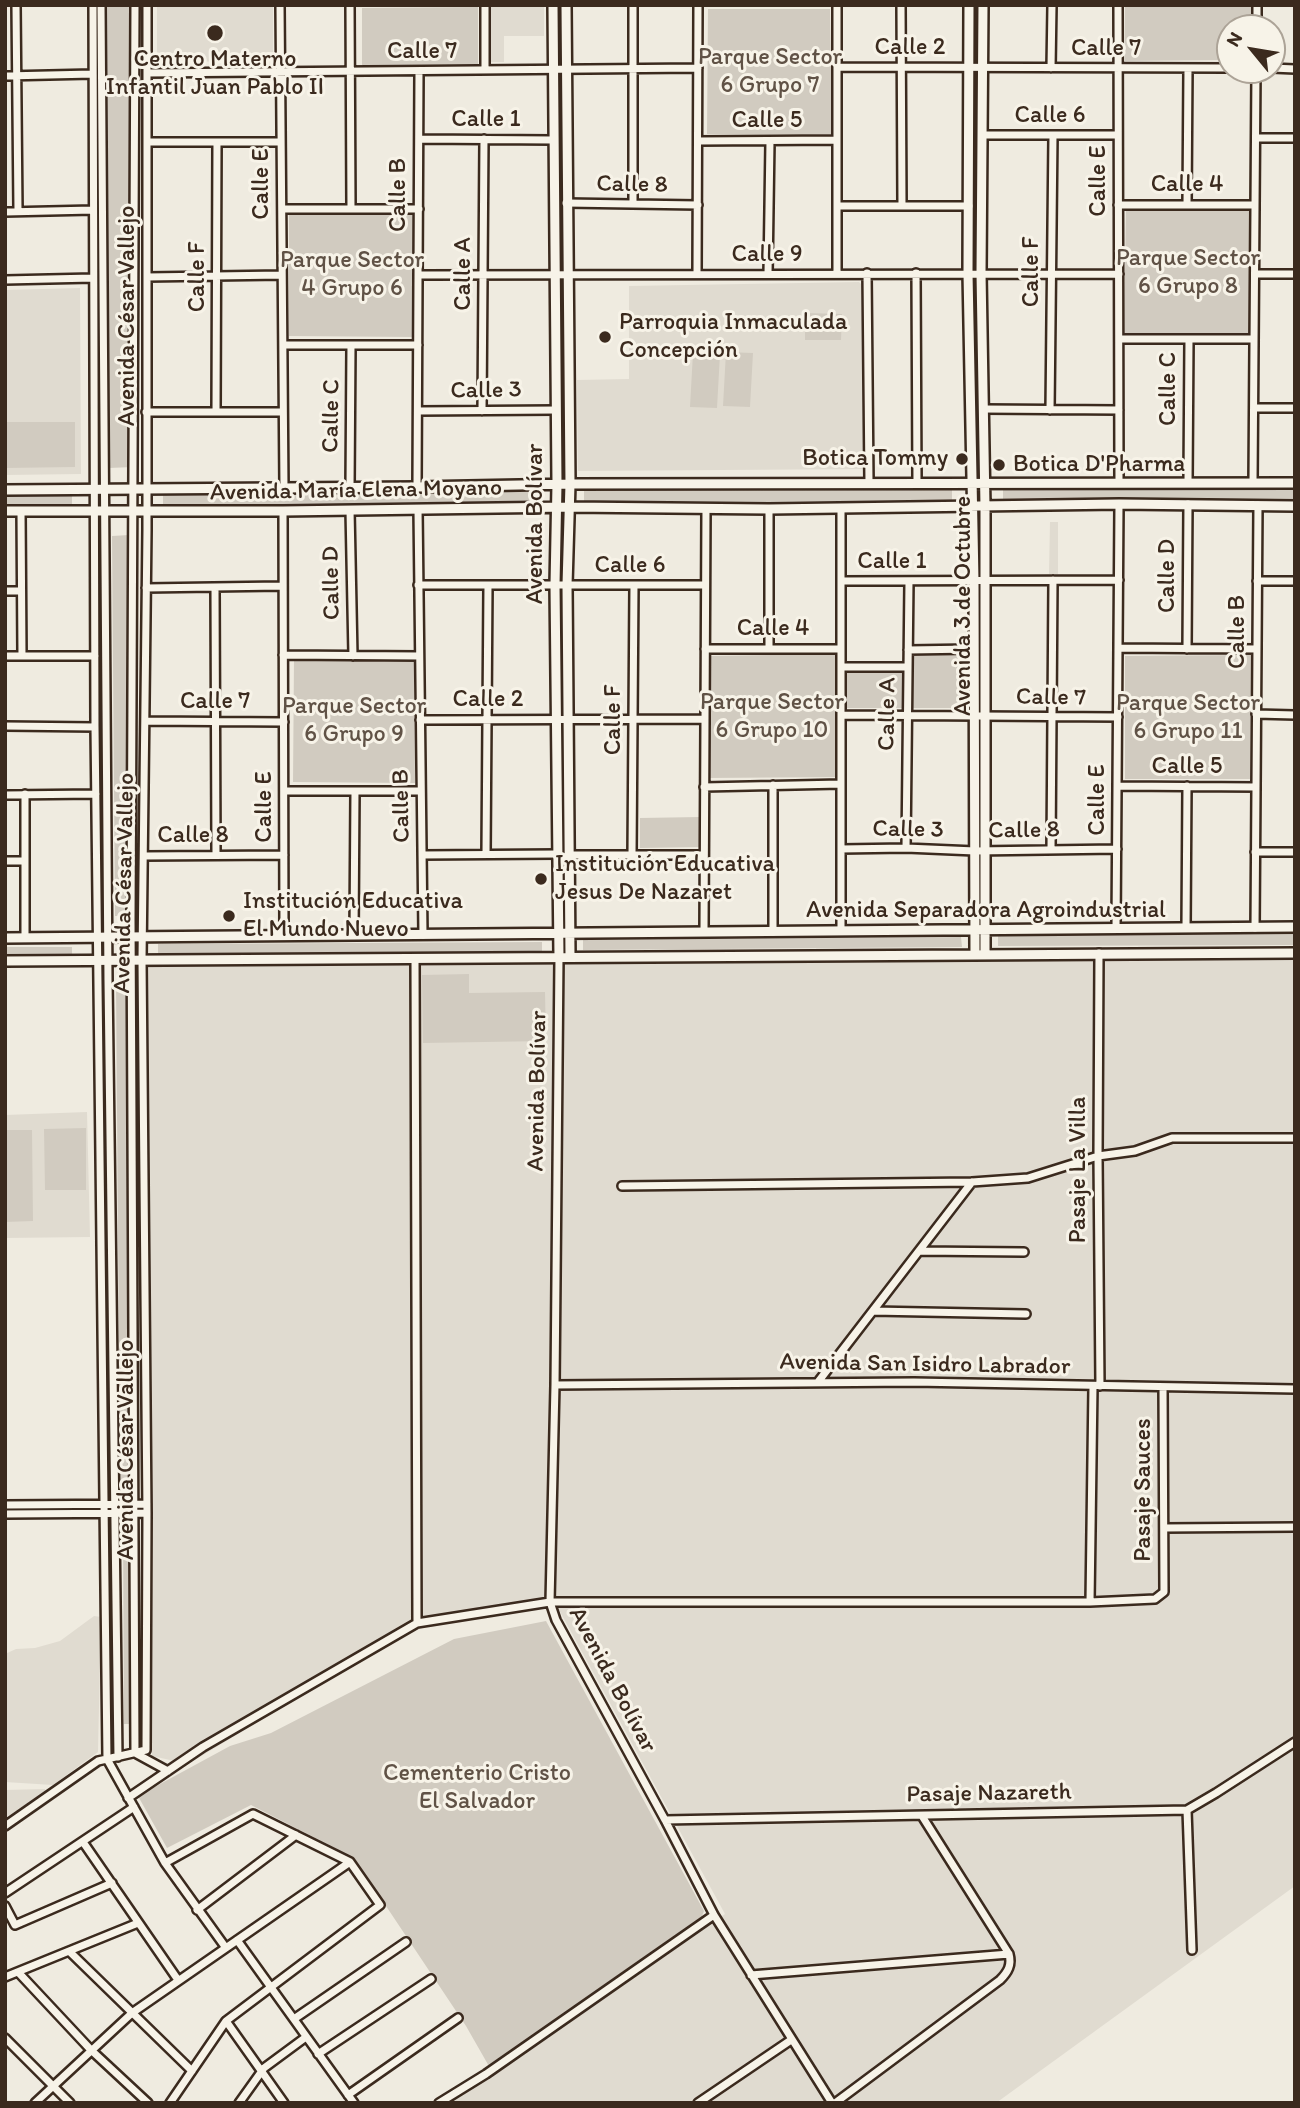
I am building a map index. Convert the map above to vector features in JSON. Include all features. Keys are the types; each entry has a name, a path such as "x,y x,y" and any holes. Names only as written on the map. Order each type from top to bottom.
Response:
{"street":[{"path":"16,5 18,211"},
{"name":"Avenida César Vallejo","path":"93,5 94,726 103,938"},
{"name":"Avenida César Vallejo","path":"101,5 104,1513 107,1759"},
{"name":"Avenida César Vallejo","path":"135,5 131,512 135,1753"},
{"name":"Avenida César Vallejo","path":"5,1826 98,1761 146,1750 147,1504 142,960 146,721 148,5"},
{"name":"Calle E","path":"280,5 284,488"},
{"path":"350,5 351,209"},
{"path":"485,5 485,70"},
{"name":"Avenida Bolívar","path":"553,5 559,957 550,1602 556,1620 714,1915 833,2103"},
{"name":"Avenida Bolívar","path":"566,5 570,957"},
{"path":"633,5 633,204"},
{"path":"698,5 698,274"},
{"path":"837,5 837,274"},
{"path":"901,5 902,206"},
{"name":"Avenida 3 de Octubre","path":"969,5 968,273 973,649 978,716"},
{"name":"Avenida 3 de Octubre","path":"980,954 978,716 985,506 981,273 983,5"},
{"path":"1051,68 1052,5"},
{"name":"Calle E","path":"1118,5 1119,482"},
{"name":"Calle 2","path":"837,67 982,68"},
{"name":"Calle 7","path":"147,73 698,68"},
{"name":"Calle 7","path":"982,68 1216,68"},
{"path":"1187,205 1188,68"},
{"name":"Calle B","path":"417,487 419,71"},
{"path":"5,76 93,74"},
{"path":"1253,482 1256,84"},
{"name":"Calle 6","path":"982,135 1118,135"},
{"name":"Calle F","path":"1050,410 1053,135"},
{"path":"1256,138 1295,138"},
{"name":"Calle 1","path":"419,139 554,139"},
{"name":"Calle A","path":"482,411 484,139"},
{"name":"Calle 5","path":"698,141 837,140"},
{"path":"768,274 770,141"},
{"path":"147,142 281,142"},
{"name":"Calle F","path":"216,142 216,412"},
{"name":"Calle 8","path":"566,203 698,205"},
{"name":"Calle 4","path":"1118,205 1255,205"},
{"path":"837,206 969,206"},
{"path":"282,209 419,209"},
{"path":"5,212 93,210"},
{"path":"867,273 869,483"},
{"path":"916,273 917,483"},
{"path":"981,273 1119,274"},
{"name":"Calle 9","path":"554,274 981,273"},
{"path":"418,275 554,274"},
{"path":"1255,274 1295,274"},
{"path":"147,278 282,275"},
{"path":"5,280 93,278"},
{"path":"1119,339 1254,340"},
{"name":"Calle C","path":"1188,482 1189,339"},
{"path":"283,345 418,345"},
{"name":"Calle C","path":"350,488 351,345"},
{"path":"1254,408 1295,408"},
{"path":"984,409 1119,410"},
{"name":"Calle 3","path":"418,411 556,410"},
{"path":"146,412 282,412"},
{"name":"Avenida María Elena Moyano","path":"5,489 350,488 556,484 1295,483"},
{"name":"Avenida María Elena Moyano","path":"5,511 556,507 769,509 1119,504 1295,506"},
{"name":"Calle E","path":"1116,929 1119,504"},
{"name":"Calle D","path":"1187,649 1188,504"},
{"name":"Calle B","path":"1255,928 1258,505"},
{"path":"704,932 706,508"},
{"path":"841,508 841,931"},
{"name":"Calle B","path":"418,509 423,935"},
{"path":"769,509 769,649"},
{"name":"Calle D","path":"351,510 353,656"},
{"path":"21,511 22,656"},
{"name":"Calle E","path":"283,511 281,586 285,722 284,936"},
{"path":"1051,850 1053,580"},
{"path":"984,581 1119,580"},
{"name":"Calle 1","path":"841,581 984,581"},
{"name":"Calle A","path":"906,848 909,581"},
{"path":"1257,581 1295,581"},
{"path":"418,585 555,585"},
{"path":"486,855 488,585"},
{"name":"Calle 6","path":"555,585 705,585"},
{"name":"Calle F","path":"632,855 634,585"},
{"path":"146,588 281,586"},
{"path":"215,587 216,855"},
{"path":"5,591 20,591"},
{"path":"1118,648 1257,649"},
{"name":"Calle 4","path":"705,649 841,649"},
{"path":"908,650 973,649"},
{"path":"283,655 419,656"},
{"path":"5,656 95,656"},
{"path":"841,667 908,667"},
{"path":"1256,714 1295,715"},
{"path":"841,715 978,716"},
{"name":"Calle 7","path":"978,716 1118,718"},
{"path":"556,719 705,719"},
{"name":"Calle 2","path":"420,720 556,719"},
{"name":"Calle 7","path":"146,721 285,722"},
{"path":"5,726 94,726"},
{"path":"704,787 841,784"},
{"path":"773,785 773,932"},
{"name":"Calle 5","path":"1117,786 1256,786"},
{"path":"1186,928 1187,786"},
{"path":"284,791 421,791"},
{"path":"354,935 355,791"},
{"path":"5,794 96,794"},
{"path":"25,794 25,938"},
{"name":"Calle 3","path":"841,849 979,851"},
{"name":"Calle 8","path":"979,851 1117,849"},
{"path":"1255,852 1295,852"},
{"path":"422,855 558,854"},
{"name":"Calle 8","path":"144,856 284,855"},
{"path":"570,855 704,855"},
{"path":"5,861 25,861"},
{"name":"Avenida Separadora Agroindustrial","path":"5,938 1295,928"},
{"name":"Pasaje La Villa","path":"1090,1602 1096,1386 1099,953"},
{"name":"Avenida Separadora Agroindustrial","path":"5,961 1295,953"},
{"path":"415,958 417,1623"},
{"name":"Avenida César Vallejo","path":"103,960 118,1757"},
{"path":"622,1186 972,1182 1028,1178 1098,1156 1135,1151 1172,1138 1295,1138"},
{"path":"818,1382 972,1182"},
{"path":"919,1251 1024,1252"},
{"path":"873,1311 1026,1314"},
{"name":"Avenida San Isidro Labrador","path":"555,1385 818,1382 1295,1389"},
{"name":"Pasaje Sauces","path":"1090,1602 1156,1599 1164,1592 1163,1387"},
{"path":"5,1504 147,1504"},
{"path":"43,1504 43,1514"},
{"path":"76,1504 77,1514"},
{"path":"5,1514 147,1513"},
{"path":"1164,1528 1295,1527"},
{"path":"128,1797 203,1747 417,1623 550,1602 1090,1602"},
{"name":"Pasaje Nazareth","path":"665,1820 1187,1810 1295,1742"},
{"path":"135,1753 168,1771"},
{"path":"107,1759 165,1863 226,1948"},
{"path":"5,1894 134,1807"},
{"path":"1187,1810 1192,1950"},
{"path":"165,1863 253,1814 349,1862 380,1905 226,2021 170,2103"},
{"path":"833,2103 1000,1980 1011,1962 1009,1954 922,1815"},
{"path":"197,1910 296,1835"},
{"path":"83,1842 178,1980"},
{"path":"35,2103 132,2013 349,1862"},
{"path":"5,1906 15,1925 112,1883"},
{"path":"439,2103 486,2074 714,1915"},
{"path":"5,1977 138,1923"},
{"path":"237,1940 354,2103"},
{"path":"294,2019 405,1942"},
{"path":"70,1952 192,2071"},
{"path":"751,1975 1009,1954"},
{"path":"18,1972 91,2050 148,2103"},
{"path":"318,2054 431,1979"},
{"path":"348,2095 458,2018"},
{"path":"226,2021 284,2103"},
{"path":"239,2103 261,2071 306,2037"},
{"path":"5,2038 70,2103"},
{"path":"698,2103 791,2040"}],"shaded area":[{"name":"Centro Materno Infantil Juan Pablo II","path":"157,5 273,5 273,61 157,62"},
{"path":"491,5 544,5 544,36 504,36 504,62 491,62"},
{"path":"859,282 866,469 578,471 577,380 629,379 629,286"},
{"path":"80,288 81,474 5,475 5,290"},
{"path":"1050,522 1058,522 1058,574 1049,574"},
{"path":"1295,956 1295,1886 996,2103 445,2103 725,1914 558,1608 540,1599 418,1626 188,1764 152,1756 147,965"},
{"path":"87,1112 90,1237 5,1238 5,1115"},
{"path":"94,1616 101,1617 98,1752 53,1785 5,1782 5,1654 16,1649 35,1648 60,1641"},
{"path":"45,1789 45,1792 5,1818 5,1790"}],"green space":[{"path":"106,5 130,5 133,467 109,468"},
{"path":"1125,5 1252,5 1252,14 1216,14 1216,60 1125,61"},
{"path":"478,7 478,64 362,65 362,8"},
{"name":"Parque Sector 6 Grupo 7","path":"708,9 830,9 832,134 707,134"},
{"name":"Parque Sector 6 Grupo 8","path":"1126,210 1251,211 1250,335 1124,335"},
{"name":"Parque Sector 4 Grupo 6","path":"415,212 413,337 289,336 289,213"},
{"path":"805,313 842,314 841,340 805,340"},
{"path":"726,352 753,353 750,407 723,406"},
{"path":"693,353 720,354 717,408 690,407"},
{"path":"5,422 75,422 75,467 5,468"},
{"path":"1295,488 1295,502 1003,502 1003,490"},
{"path":"532,490 532,503 163,505 163,492"},
{"path":"952,490 952,501 584,503 584,491"},
{"path":"72,495 72,507 5,508 5,496"},
{"path":"129,535 131,916 115,916 112,536"},
{"path":"912,653 970,653 969,708 912,708"},
{"name":"Parque Sector 6 Grupo 10","path":"835,654 836,777 708,778 708,656"},
{"name":"Parque Sector 6 Grupo 11","path":"1251,655 1250,779 1125,779 1125,656"},
{"name":"Parque Sector 6 Grupo 9","path":"294,659 414,660 415,783 293,782"},
{"path":"844,673 903,673 903,708 844,708"},
{"path":"700,817 700,847 640,848 640,818"},
{"path":"1295,934 1295,945 998,946 998,935"},
{"path":"961,937 962,947 583,950 583,940"},
{"path":"542,942 542,952 158,954 158,944"},
{"path":"5,947 72,947 72,955 5,956"},
{"path":"469,974 469,993 545,992 546,1041 423,1043 422,975"},
{"path":"116,984 128,984 132,1492 120,1492"},
{"path":"86,1128 86,1190 45,1190 44,1129"},
{"path":"5,1130 32,1130 33,1221 5,1222"},
{"path":"130,1525 132,1724 124,1724 123,1526"},
{"name":"Cementerio Cristo El Salvador","path":"546,1621 704,1911 700,1921 490,2068 466,2026 354,1858 251,1805 167,1848 138,1796 230,1746 271,1733 454,1639"}],"place":[{"name":"Centro Materno Infantil Juan Pablo II","path":"215,33"},
{"name":"Parroquia Inmaculada Concepción","path":"605,337"},
{"name":"Botica Tommy","path":"962,459"},
{"name":"Botica D'Pharma","path":"999,465"},
{"name":"Institución Educativa Jesus De Nazaret","path":"541,879"},
{"name":"Institución Educativa El Mundo Nuevo","path":"229,916"}]}
